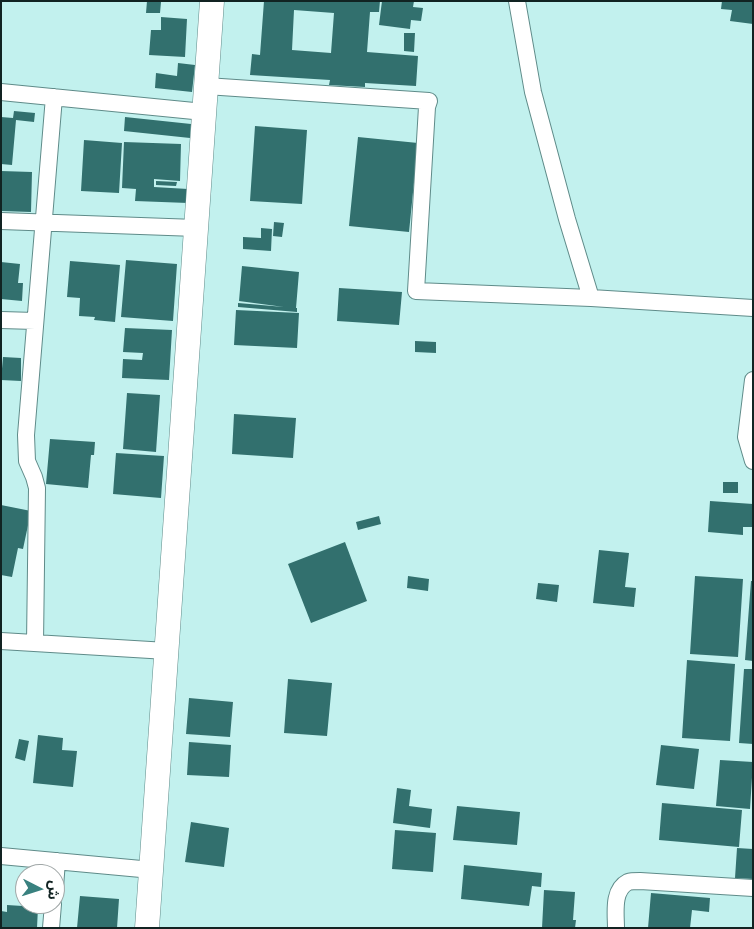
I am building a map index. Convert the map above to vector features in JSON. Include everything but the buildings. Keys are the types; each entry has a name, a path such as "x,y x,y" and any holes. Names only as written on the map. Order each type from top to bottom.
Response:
{"street":[{"path":"147,928 212,1"},
{"path":"517,1 534,92 567,219 591,298"},
{"path":"206,86 429,102 427,107 420,201 416,291 591,298 753,308"},
{"path":"1,92 204,112"},
{"path":"34,643 37,488 27,461 26,436 54,97"},
{"path":"1,221 196,228"},
{"path":"1,320 35,321"},
{"path":"753,380 746,437 753,461"},
{"path":"1,641 167,651"},
{"path":"1,856 152,870"},
{"path":"616,928 616,900 620,890 628,882 640,881 753,888"},
{"path":"51,928 52,914"}]}
